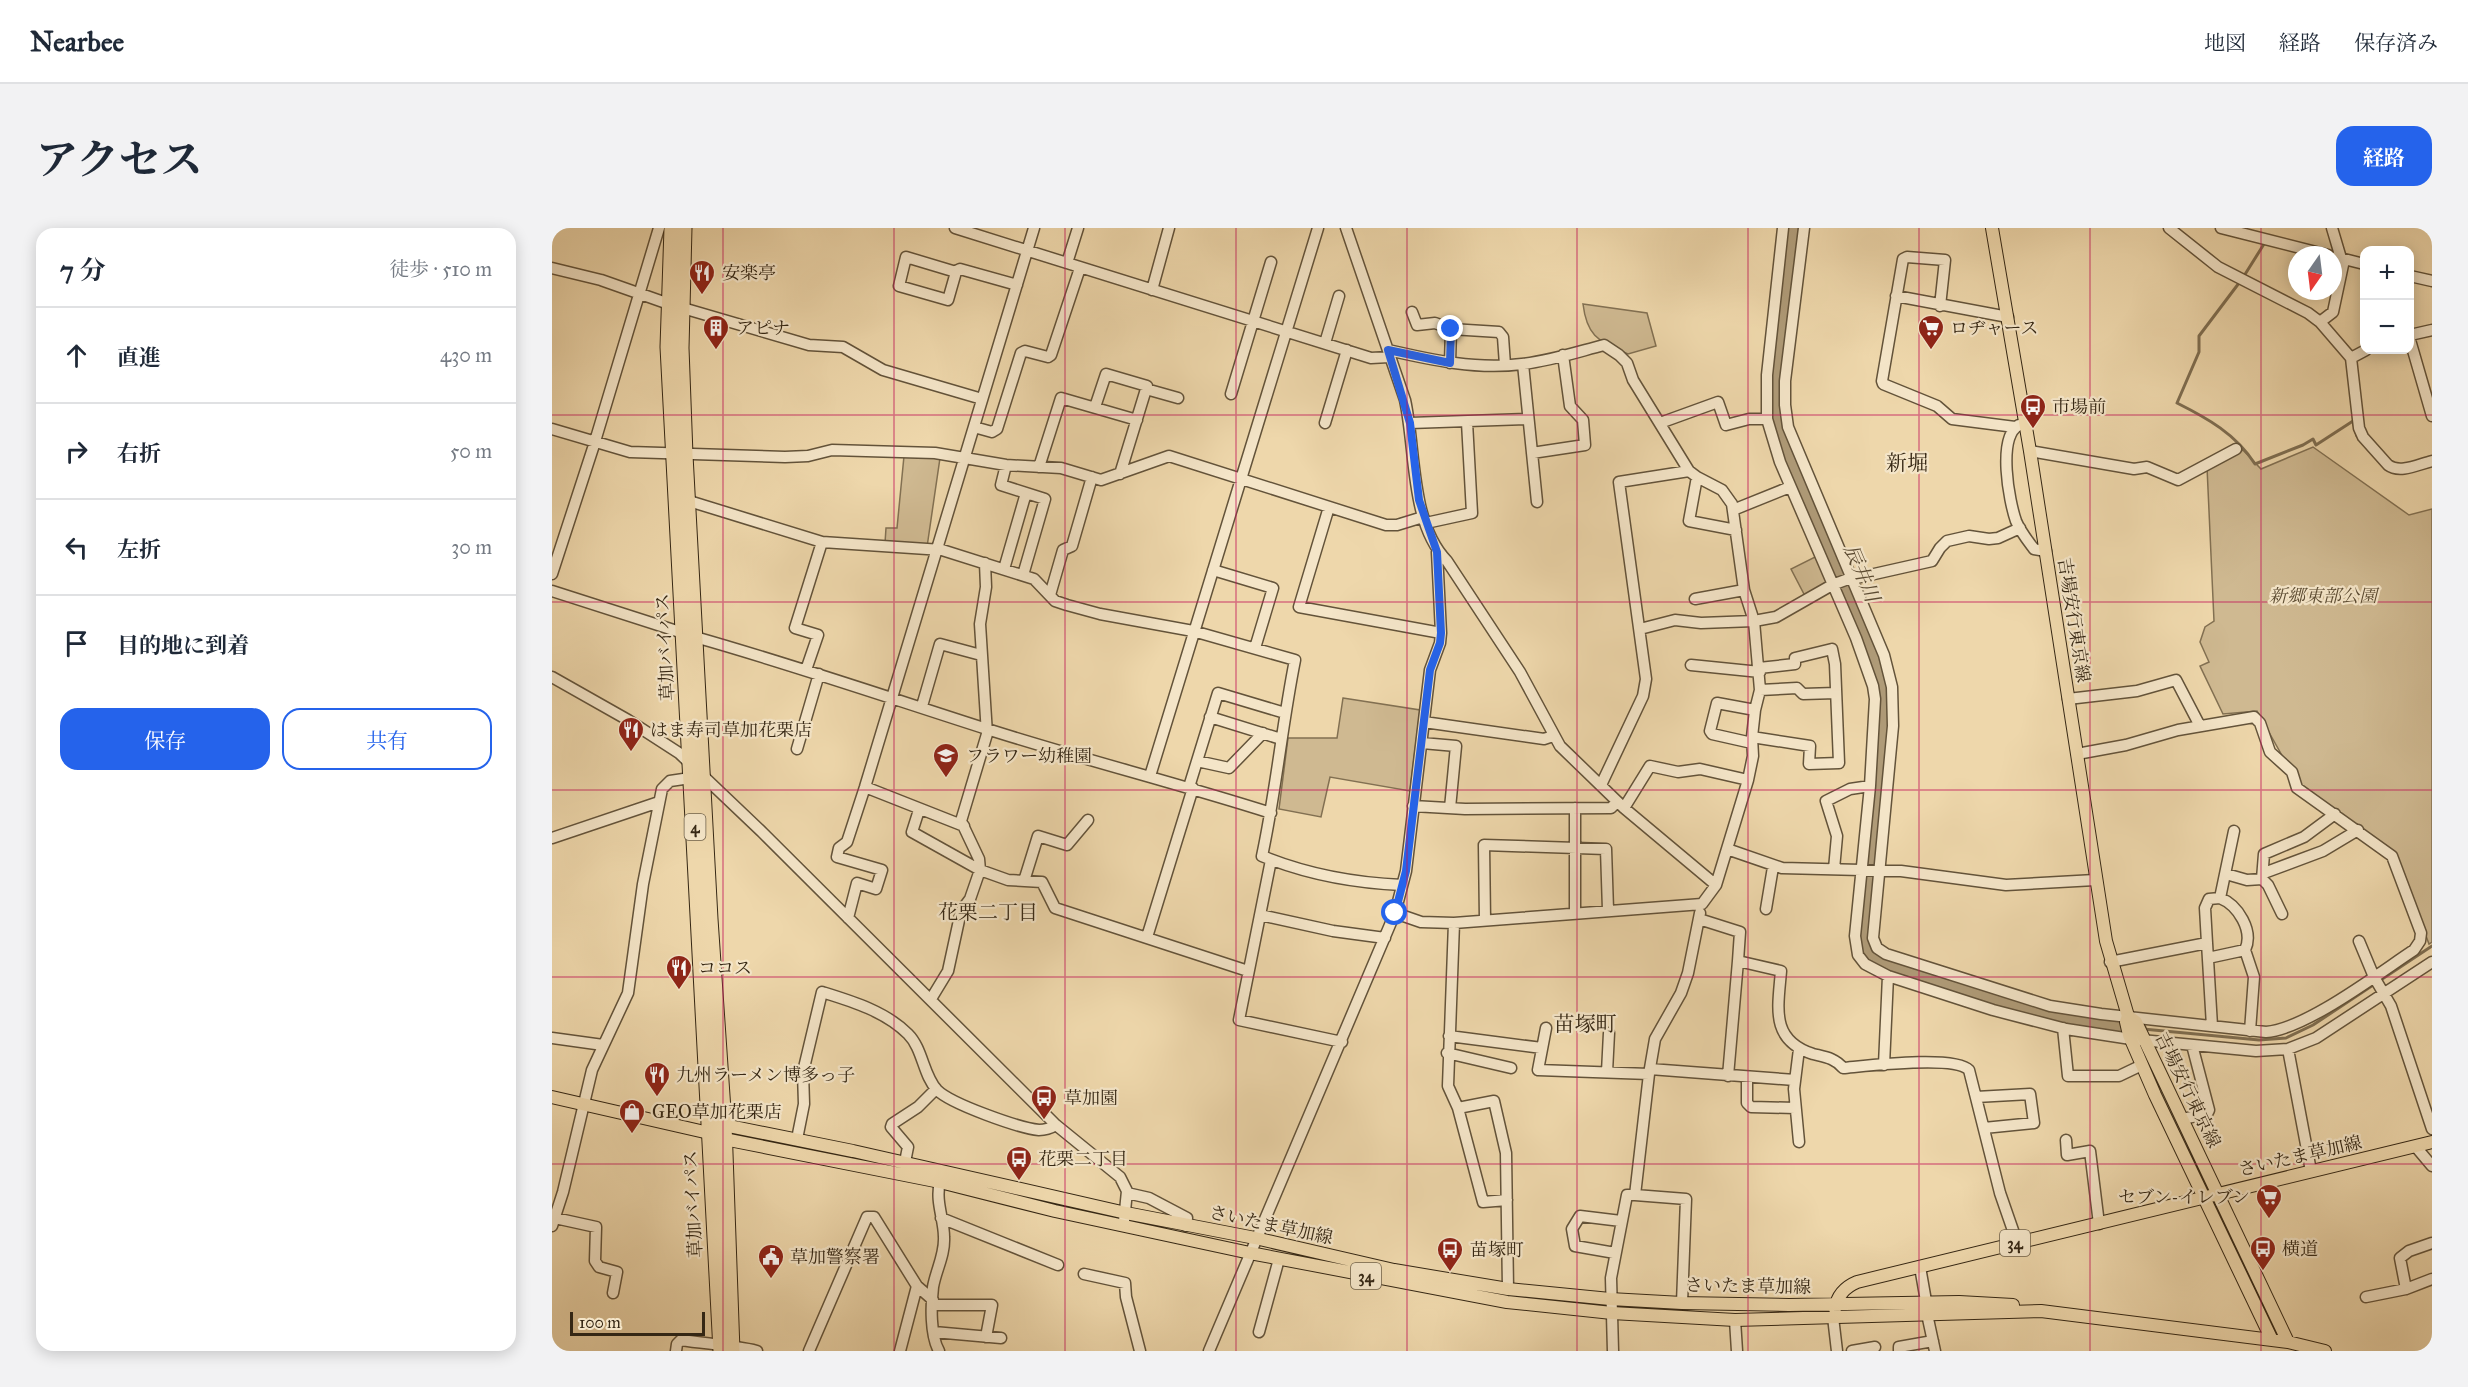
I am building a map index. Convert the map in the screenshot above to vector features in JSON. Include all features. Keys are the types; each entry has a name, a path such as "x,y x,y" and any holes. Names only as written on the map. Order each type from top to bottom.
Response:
{"highway":[{"name":"草加バイパス","path":"672,228 675,305"},
{"name":"草加バイパス","path":"684,228 668,347 680,454 696,773 709,1133 726,1348"},
{"name":"草加バイパス","path":"680,454 689,501 689,635"},
{"name":"草加バイパス","path":"696,773 710,919 724,1132 726,1348"}],"main road":[{"name":"吉場安行東京線","path":"1992,228 2008,317 2020,424 2030,451 2110,962 2134,1030 2142,1065 2275,1346"},
{"name":"吉場安行東京線","path":"2134,1030 2219,1194 2290,1347"},
{"name":"さいたま草加線","path":"552,1097 709,1133 724,1132 797,1139 1394,1270 1508,1289 1682,1304 1835,1304 1927,1308"},
{"name":"さいたま草加線","path":"724,1132 1123,1226 1478,1297 1612,1313 1735,1320 1833,1317 1927,1308 2008,1304 2041,1311 2290,1347"},
{"name":"さいたま草加線","path":"1833,1317 1835,1304 1848,1286 1857,1282 2432,1142"},
{"path":"2290,1347 2325,1351"}],"street":[{"path":"552,574 595,442 659,228"},
{"path":"955,228 1371,358 1389,353 1450,363 1523,364 1604,345 1627,363 1633,380 1693,474 1722,490 1732,504 1744,590 1754,621 1760,670 1760,690 1752,740 1753,756 1748,780 1716,885 1702,904 1688,973 1681,993 1655,1039 1649,1071 1635,1195"},
{"path":"848,918 857,883 876,889 882,870 837,857 840,848 847,842 865,787 1034,228"},
{"path":"1067,263 1078,228"},
{"path":"1152,290 1169,228"},
{"path":"1150,776 1318,228"},
{"path":"1209,1351 1255,1238 1342,1041 1395,913 1402,885 1430,670 1440,643 1437,552 1419,500 1405,400 1346,228"},
{"path":"1783,228 1767,375 1767,420 1771,440 1832,585 1857,638 1873,686 1875,711 1870,786 1855,945 1858,955 1865,964 1888,976 1993,1010 2062,1028 2134,1030 2212,1026 2266,1032 2284,1029 2307,1018 2375,978 2414,950 2420,941 2421,933 2392,856 2297,788 2292,772 2270,752 2258,720 2253,717 2200,726 2077,754"},
{"path":"1804,228 1785,381 1786,416 1792,441 1884,655 1894,699 1873,938 1880,951 2027,1000 2101,1014 2134,1030 2192,1045 2256,1051 2288,1048 2316,1038 2432,962"},
{"path":"2169,228 2218,267 2308,313 2320,322 2351,358 2359,428 2363,437 2393,469 2402,469 2432,461"},
{"path":"2221,228 2292,246"},
{"path":"2332,228 2335,246"},
{"path":"956,272 906,257 899,286 948,300 956,272 960,269 1017,285"},
{"path":"1940,306 1945,260 1907,257 1903,259 1883,384 1937,406 1952,419 2020,424 2006,459 2011,503 2020,528 2034,549 2046,551"},
{"path":"2342,258 2360,263"},
{"path":"1231,394 1271,262"},
{"path":"552,268 808,345 843,347 883,370 982,399"},
{"path":"974,427 992,432 997,429 1021,353 1025,351 1048,357 1051,355 1080,268"},
{"path":"2414,277 2432,281"},
{"path":"1325,343 1339,296"},
{"path":"1896,296 2008,317"},
{"path":"2320,322 2333,312 2336,300"},
{"path":"1413,312 1417,325 1435,323 1451,329 1499,332 1503,337 1505,365"},
{"path":"1450,363 1451,329"},
{"path":"2414,334 2432,330"},
{"path":"1325,423 1347,350"},
{"path":"2351,358 2360,353"},
{"path":"2413,354 2432,416"},
{"path":"1532,453 1585,446 1583,420 1570,406 1563,355"},
{"path":"1523,364 1537,502"},
{"path":"1095,407 1106,374 1147,386 1120,474"},
{"path":"1146,389 1178,398"},
{"path":"1039,467 1061,398 1137,420"},
{"path":"1660,423 1718,402 1726,425 1749,419 1767,420"},
{"path":"1410,423 1528,419"},
{"path":"552,429 630,452 785,457 808,456 832,450 935,453 1006,465 1061,468 1101,480 1169,456 1386,525 1396,525 1472,513 1467,422"},
{"path":"2030,451 2134,469 2147,467 2178,480 2236,449"},
{"path":"1006,465 1001,485 1045,499 1023,575"},
{"path":"1693,474 1689,521 1736,530"},
{"path":"1600,785 1643,696 1646,679 1619,482 1693,474"},
{"path":"1050,595 1063,550 1072,546 1092,477"},
{"path":"1733,510 1790,487"},
{"path":"1004,569 1026,493"},
{"path":"689,501 822,542 937,550 1034,579 1055,601 1100,614 1193,631 1295,660 1262,856 1306,870 1369,884 1402,885"},
{"path":"1329,507 1299,608 1441,633"},
{"path":"1640,629 1675,620 1701,623 1754,621 1776,617 1832,585 1851,578 1932,561 1947,541 1955,538 1969,536 1989,539 2020,528"},
{"path":"806,670 818,635 795,628 822,542"},
{"path":"1437,552 1447,561 1507,652 1553,736 1572,758 1621,805 1716,885"},
{"path":"932,999 948,971 961,911 970,899 980,870 979,859 961,821 987,729 980,624 986,587 985,563"},
{"path":"1212,570 1273,588 1256,648"},
{"path":"1695,599 1744,590"},
{"path":"552,591 922,706 987,729 1271,813"},
{"path":"922,706 940,644 981,655"},
{"path":"1691,665 1760,670 1795,664 1795,658 1832,649 1835,664 1839,763 1809,764 1810,746 1752,740 1712,734 1710,731 1717,703 1755,710"},
{"path":"797,749 819,674"},
{"path":"552,677 628,720 679,753 696,773 932,999 1056,1125 1120,1177 1127,1193 1123,1226"},
{"path":"2068,699 2137,692 2176,680 2200,726"},
{"path":"1760,690 1797,688 1803,694 1836,693"},
{"path":"1147,936 1218,693 1285,713"},
{"path":"1210,717 1281,739"},
{"path":"1424,722 1544,739 1553,736"},
{"path":"1197,761 1229,768 1263,733"},
{"path":"1422,743 1456,746 1450,808"},
{"path":"1413,806 1611,808 1621,805 1650,766 1678,772 1700,769 1748,780"},
{"path":"613,1293 616,1272 599,1268 595,1261 596,1227 554,1222 592,1070 628,993 643,884 662,789 670,781 696,773"},
{"path":"1834,870 1837,836 1826,801 1850,789 1870,786"},
{"path":"865,787 964,826"},
{"path":"552,838 659,802"},
{"path":"1575,808 1575,913"},
{"path":"919,810 912,832 980,870 1008,880 1042,882 1055,908 1147,936 1248,971"},
{"path":"2282,914 2263,876 2264,854 2304,837 2335,814"},
{"path":"1024,881 1038,836 1067,845 1088,820"},
{"path":"2226,874 2247,880 2263,876 2323,851 2358,830"},
{"path":"2220,898 2234,831"},
{"path":"1485,921 1484,844 1606,849 1608,910"},
{"path":"1727,849 1773,867 1901,871 2006,885 2096,880"},
{"path":"1271,860 1239,1020 1342,1041"},
{"path":"1766,909 1773,867"},
{"path":"2212,1026 2205,908 2208,899 2220,898 2233,905 2243,920 2248,944 2245,950 2254,977 2250,1030"},
{"path":"1395,913 1421,922 1454,923 1702,904"},
{"path":"1260,915 1333,931 1385,938"},
{"path":"1699,919 1740,932 1728,1076"},
{"path":"1454,923 1447,1053 1448,1086 1458,1108 1483,1202 1506,1200"},
{"path":"2359,941 2375,978 2391,1006 2432,1129"},
{"path":"2110,962 2207,943"},
{"path":"2208,958 2245,950"},
{"path":"1738,960 1781,971 1780,1028 1787,1039 1799,1049 1837,1061 1843,1068 1933,1062 1964,1065 1969,1070 2000,1193 2017,1242"},
{"path":"1884,1065 1888,976"},
{"path":"797,1139 804,1104 803,1072 822,992 862,1005 896,1024 909,1035 936,1089 948,1097 1007,1123 1038,1130 1045,1130 1056,1125"},
{"path":"1546,1028 1538,1070 1649,1071 1795,1080"},
{"path":"2062,1028 2068,1076 2119,1076 2142,1065"},
{"path":"1607,1072 1609,1033"},
{"path":"1449,1036 1542,1048"},
{"path":"552,1038 603,1046"},
{"path":"2182,1119 2207,1114 2209,1110 2192,1045"},
{"path":"2288,1048 2312,1171"},
{"path":"1799,1049 1795,1080 1795,1108 1799,1142"},
{"path":"1447,1053 1490,1067 1511,1068"},
{"path":"1747,1077 1747,1103 1750,1107 1795,1108"},
{"path":"905,1162 908,1147 891,1127 892,1124 918,1107 936,1089"},
{"path":"1976,1097 2030,1094 2034,1123 1984,1128"},
{"path":"1458,1108 1494,1101 1506,1153 1508,1289"},
{"path":"2066,1140 2067,1155 2090,1151 2099,1224"},
{"path":"2416,1147 2432,1166"},
{"path":"939,1351 934,1341 933,1287 944,1252 938,1190 940,1182"},
{"path":"1127,1193 1149,1198 1187,1218 1186,1226"},
{"path":"1613,1351 1610,1299 1615,1253 1627,1194 1686,1199 1682,1304"},
{"path":"1615,1253 1575,1246 1572,1229 1580,1216 1622,1221"},
{"path":"809,1351 867,1217 874,1217 917,1286 933,1302 992,1305 986,1337"},
{"path":"941,1218 1058,1265"},
{"path":"2406,1289 2400,1258 2409,1251 2432,1242"},
{"path":"1259,1332 1279,1259"},
{"path":"1899,1351 1899,1347 1934,1346 1920,1267"},
{"path":"1084,1274 1125,1283 1126,1297 1140,1351"},
{"path":"2366,1297 2406,1289 2432,1279"},
{"path":"900,1351 917,1286"},
{"path":"1833,1317 1837,1351"},
{"path":"1735,1320 1737,1351"},
{"path":"934,1332 1001,1338"},
{"path":"676,1351 677,1344 681,1340 757,1351"},
{"path":"1852,1351 1870,1349"}],"green space":[{"path":"1583,304 1647,313 1656,346 1628,354 1596,337 1588,324"},
{"name":"新郷東部公園","path":"2313,447 2409,515 2432,509 2432,942 2429,944 2395,852 2298,784 2257,711 2223,714 2200,666 2209,662 2200,642 2205,627 2214,621 2207,467 2243,450 2261,469"},
{"path":"904,456 940,458 927,547 885,543 886,528 897,528"},
{"path":"1817,556 1827,581 1826,585 1805,596 1791,569"},
{"path":"1343,698 1420,710 1410,791 1330,777 1321,817 1279,809 1288,738 1337,738"},
{"path":"861,1158 1098,1211 1097,1213 881,1165"}],"waterway":[{"name":"辰井川","path":"1795,228 1775,388 1779,433 1872,650 1883,686 1885,710 1864,948 1868,955 1879,963 2022,1008 2075,1020 2139,1029"},
{"path":"2244,276 2264,244"},
{"path":"2239,283 2199,336 2199,352 2177,403 2230,435 2255,464 2313,439 2316,445 2353,421 2357,436"},
{"path":"2143,1029 2259,1040 2286,1038 2313,1025 2432,946"}],"place":[{"name":"安楽亭","path":"702,296"},
{"name":"アピナ","path":"716,351"},
{"name":"ロヂャース","path":"1931,351"},
{"name":"市場前","path":"2033,430"},
{"name":"はま寿司草加花栗店","path":"631,753"},
{"name":"フラワー幼稚園","path":"946,779"},
{"name":"ココス","path":"679,991"},
{"name":"九州ラーメン博多っ子","path":"657,1098"},
{"name":"草加園","path":"1044,1121"},
{"name":"GEO草加花栗店","path":"632,1135"},
{"name":"花栗二丁目","path":"1019,1182"},
{"name":"セブン-イレブン","path":"2269,1220"},
{"name":"横道","path":"2263,1272"},
{"name":"苗塚町","path":"1450,1273"},
{"name":"草加警察署","path":"771,1280"}],"district":[{"name":"新堀","path":"1907,463"},
{"name":"花栗二丁目","path":"988,912"},
{"name":"苗塚町","path":"1585,1024"}],"route":[{"path":"1395,913 1406,871 1430,670 1440,643 1441,633 1437,552 1423,517 1410,423 1405,400 1388,350 1450,363 1451,329"}]}
